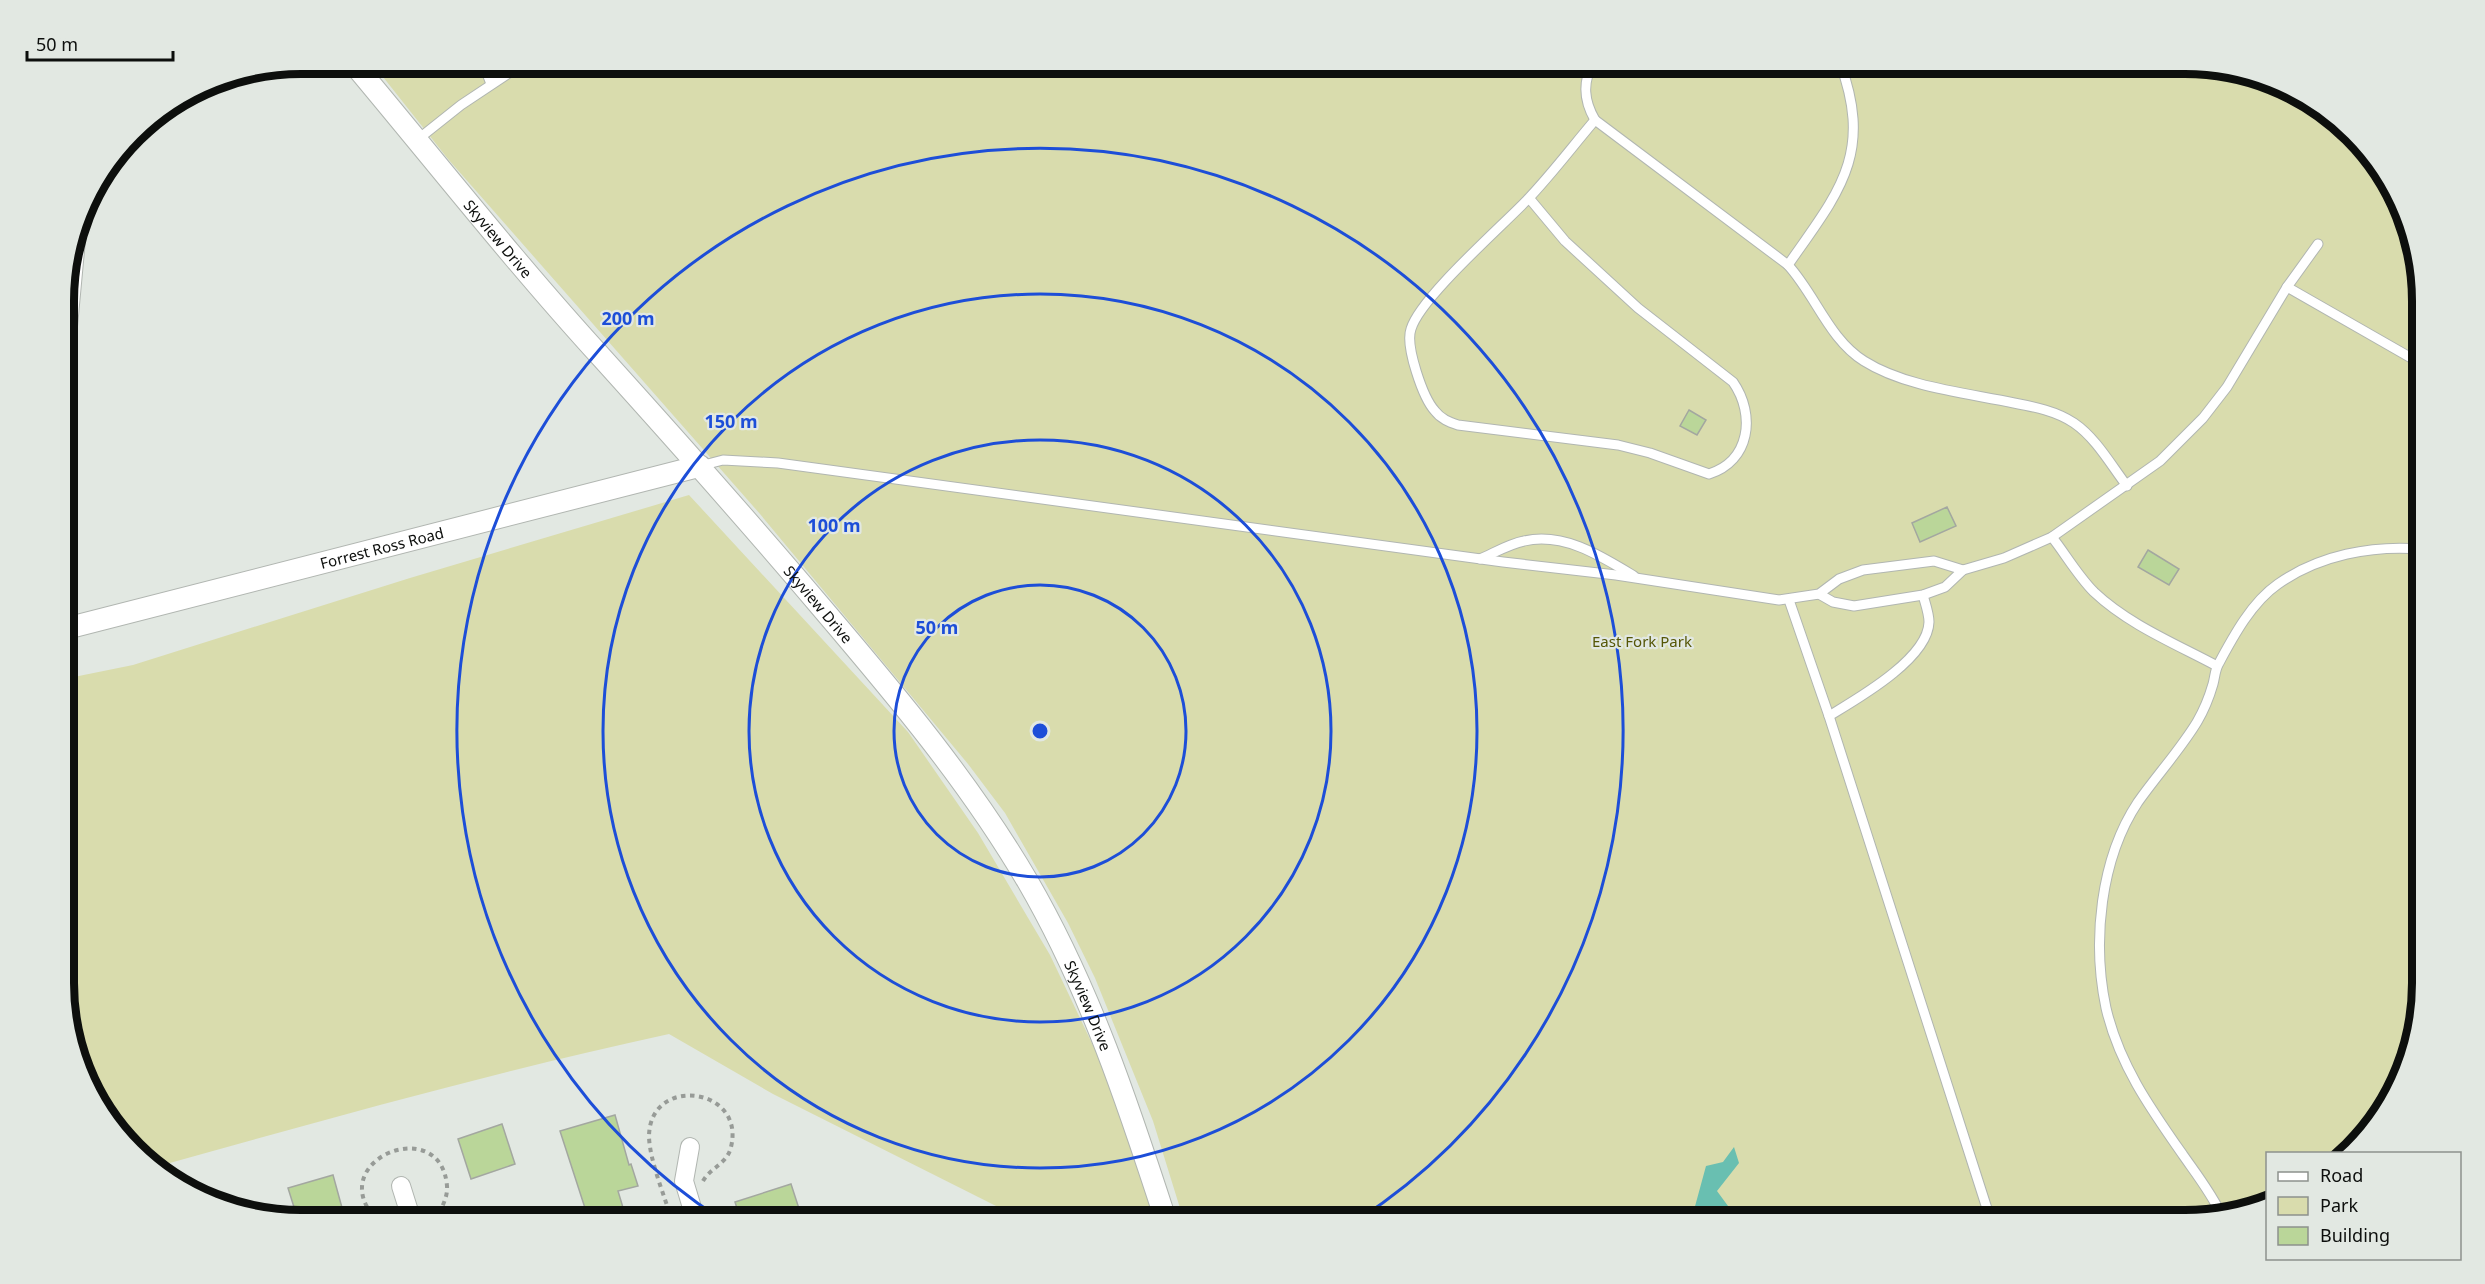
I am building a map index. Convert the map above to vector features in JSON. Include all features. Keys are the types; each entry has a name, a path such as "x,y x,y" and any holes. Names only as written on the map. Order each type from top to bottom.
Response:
{"street":[{"name":"Skyview Drive","path":"362,74 574,327 700,466 925,731 1008,849 1054,930 1096,1018 1132,1114 1163,1210"},
{"name":"Forrest Ross Road","path":"74,626 700,466"},
{"path":"690,1147 684,1181 693,1210"},
{"path":"401,1186 409,1210"}],"lane":[{"path":"487,74 491,84"},
{"path":"417,140 461,105 507,74"},
{"path":"1588,74 1585,87 1589,110 1595,120 1746,236 1788,265 1803,282 1841,342 1865,362 1914,382 2054,412 2085,432 2127,486"},
{"path":"1788,265 1842,185 1852,152 1854,136 1849,96 1843,74"},
{"path":"1529,198 1565,241 1629,301 1733,382 1740,393 1747,425 1744,441 1728,466 1709,474 1650,453 1618,445 1458,425 1446,421 1435,412 1422,386 1411,348 1409,332 1414,322 1440,288 1529,198 1595,120"},
{"path":"1819,594 1833,602 1854,606 1923,595 1945,587 1963,570 2014,554 2052,537 2127,486 2160,460 2215,404 2287,287 2318,244"},
{"path":"74,310 80,248"},
{"path":"2287,287 2412,358"},
{"path":"700,466 723,460 778,463 1789,600 1819,594 1839,579 1863,570 1934,561 1963,570"},
{"path":"2052,537 2086,583 2107,603 2129,619 2217,666"},
{"path":"1480,559 1524,541 1556,540 1595,552 1638,579"},
{"path":"2218,1208 2207,1189 2138,1090 2125,1065 2106,1007 2100,958 2102,902 2117,847 2137,804 2204,709 2217,666 2247,616 2277,584 2315,564 2362,551 2385,548 2412,549"},
{"path":"1829,716 1886,680 1920,644 1929,624 1923,595"},
{"path":"1789,600 1829,716 1987,1210"}],"green space":[{"name":"East Fork Park","path":"381,74 2199,74 2243,81 2285,97 2323,120 2365,162 2394,214 2404,242 2410,271 2412,301 2412,983 2410,1013 2404,1042 2388,1084 2365,1122 2336,1152 2266,1152 2266,1195 2243,1203 2214,1209 1181,1210 1153,1121 1095,978 1068,923 1005,813 968,764 760,514 448,159"},
{"path":"689,495 908,732 978,833 1050,955 1098,1056 1131,1145 1152,1210 1004,1210 773,1094 669,1034 477,1080 162,1164 120,1122 104,1097 81,1042 75,1013 74,677 133,665 410,578"}],"water":[{"path":"1734,1147 1739,1163 1717,1191 1728,1206 1760,1210 1694,1210 1706,1166 1723,1162"}],"building":[{"path":"1689,410 1706,420 1697,435 1680,426"},
{"path":"1947,507 1956,526 1920,542 1912,523"},
{"path":"2148,550 2179,569 2169,585 2138,567"},
{"path":"615,1115 629,1165 631,1164 638,1186 618,1191 624,1210 578,1210 585,1208 560,1131"},
{"path":"502,1124 515,1164 471,1179 458,1139"},
{"path":"333,1175 343,1210 295,1210 288,1188"},
{"path":"791,1184 799,1210 738,1210 735,1202"}]}
